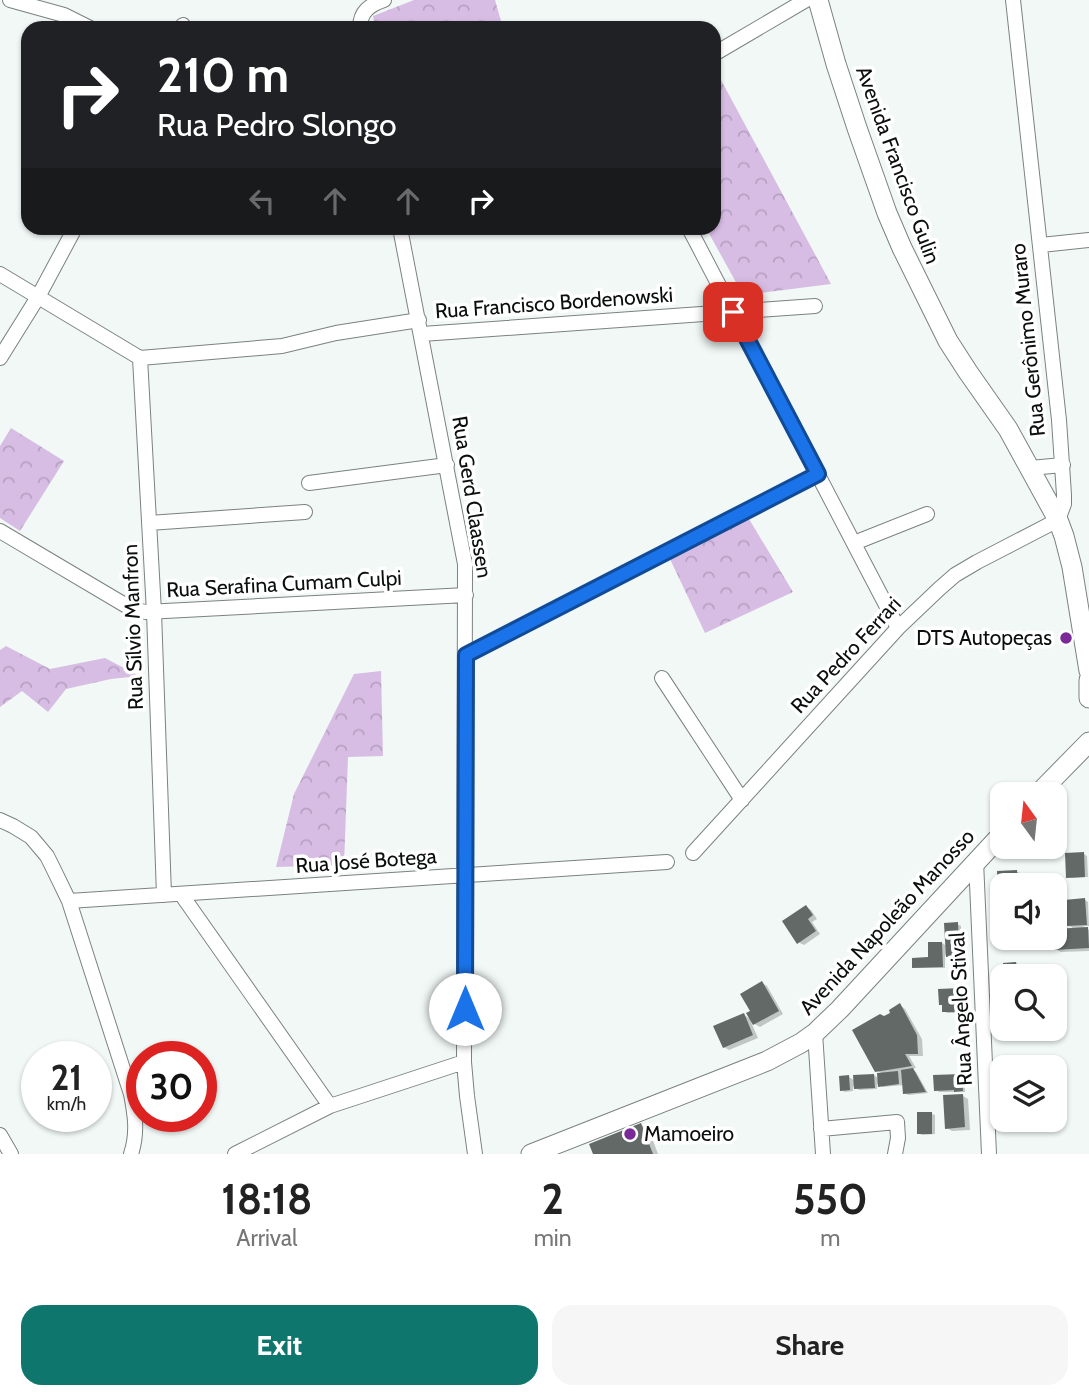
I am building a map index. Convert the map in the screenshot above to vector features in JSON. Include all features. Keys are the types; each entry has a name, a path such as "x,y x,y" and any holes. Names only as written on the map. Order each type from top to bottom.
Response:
{"street":[{"path":"10,0 76,21"},
{"path":"360,21 367,8 384,0"},
{"path":"721,50 806,0"},
{"name":"Avenida Francisco Gulin","path":"818,0 865,151 902,248 948,341 1009,429 1058,520"},
{"name":"Rua Gerônimo Muraro","path":"1013,0 1063,465 1064,504 1058,520 1071,559 1089,671"},
{"path":"0,358 38,297 71,235"},
{"name":"Rua Gerd Claassen","path":"401,235 463,550 466,595 464,1062 475,1154"},
{"path":"693,235 898,628"},
{"path":"1041,246 1089,240"},
{"path":"0,274 140,358"},
{"name":"Rua Francisco Bordenowski","path":"140,358 282,346 345,331 815,306"},
{"name":"Rua Sílvio Manfron","path":"140,358 154,612 164,895"},
{"path":"309,483 447,465"},
{"path":"1030,468 1063,465"},
{"path":"466,655 818,474"},
{"path":"149,523 305,512"},
{"path":"854,543 927,514"},
{"name":"Rua Pedro Ferrari","path":"694,853 898,628 924,603 955,575 1058,520"},
{"name":"Rua Serafina Cumam Culpi","path":"0,531 135,610 154,612 466,595"},
{"path":"662,678 742,800"},
{"path":"1089,680 1089,698"},
{"path":"1050,782 1089,742"},
{"path":"0,820 23,831 40,846 69,901 131,1094 136,1130 131,1154"},
{"name":"Avenida Napoleão Manosso","path":"531,1154 767,1061 793,1048 840,1009 990,846"},
{"name":"Rua José Botega","path":"69,901 667,862"},
{"name":"Rua Ângelo Stival","path":"976,862 989,1154"},
{"path":"181,894 330,1106"},
{"path":"814,1033 823,1154"},
{"path":"235,1154 330,1106 464,1062"},
{"path":"821,1129 897,1122 895,1154"},
{"path":"0,1135 11,1154"}],"green space":[{"path":"414,0 495,0 501,21 374,21 373,16"},
{"path":"721,80 831,284 743,295 710,235 721,235"},
{"path":"11,428 64,461 20,531 0,518 0,446"},
{"path":"749,519 793,592 705,633 670,559"},
{"path":"6,646 50,669 105,658 139,676 66,689 48,712 22,691 0,707 0,650"},
{"path":"381,671 383,756 348,757 344,865 276,867 294,794 354,674"}],"building":[{"path":"1084,852 1085,877 1067,878 1065,859 1068,859 1068,853"},
{"path":"1017,870 1017,873 997,873"},
{"path":"1085,898 1087,925 1067,926 1067,900"},
{"path":"806,905 813,915 808,919 816,931 797,944 782,921"},
{"path":"958,922 959,956 946,957 944,923"},
{"path":"1088,927 1089,948 1067,949 1067,928"},
{"path":"928,942 942,942 943,967 912,968 912,958 928,957"},
{"path":"762,981 779,1011 753,1025 746,1013 750,1011 740,994"},
{"path":"961,988 961,1012 942,1012 938,989"},
{"path":"900,1003 917,1035 918,1054 905,1054 912,1066 875,1072 852,1030 880,1014 884,1016 890,1013 889,1010"},
{"path":"744,1013 753,1035 723,1048 713,1026"},
{"path":"913,1068 926,1092 903,1094 901,1070"},
{"path":"898,1071 899,1084 878,1087 877,1073"},
{"path":"874,1074 875,1088 854,1089 853,1075"},
{"path":"962,1074 963,1091 934,1091 933,1075"},
{"path":"849,1075 850,1090 840,1091 839,1076"},
{"path":"963,1094 965,1127 945,1129 943,1095"},
{"path":"917,1112 932,1112 932,1134 917,1134"},
{"name":"Mamoeiro","path":"641,1123 653,1154 593,1154 589,1144"}],"place":[{"name":"DTS Autopeças","path":"1066,638"},
{"name":"Mamoeiro","path":"630,1134"}],"route":[{"path":"465,1009 466,655 818,474 733,312"}]}
